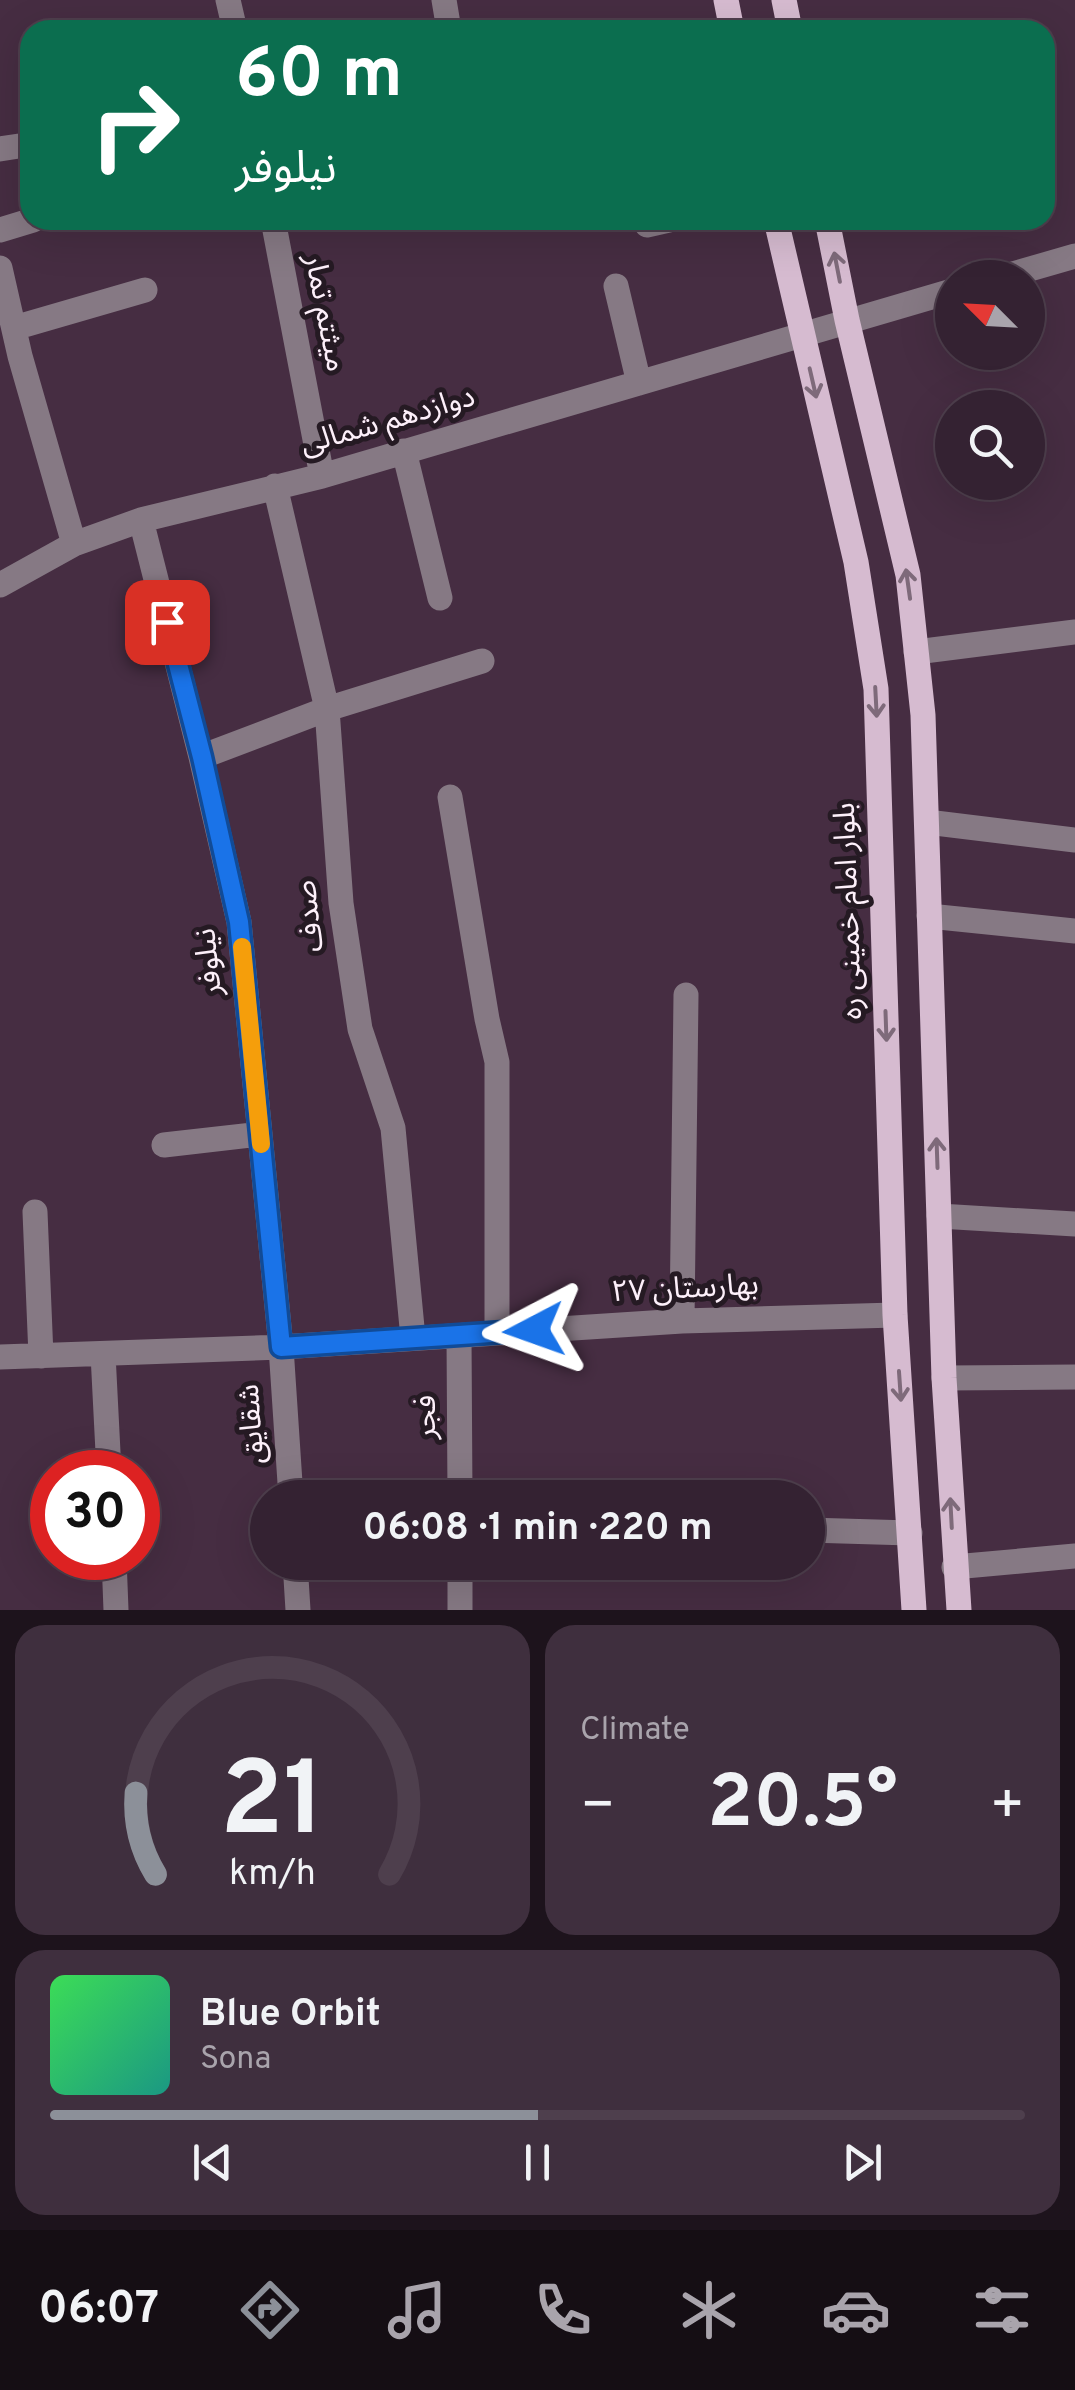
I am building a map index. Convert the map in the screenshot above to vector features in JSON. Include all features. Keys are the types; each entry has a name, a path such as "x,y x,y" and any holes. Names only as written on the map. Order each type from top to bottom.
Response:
{"main road":[{"name":"بلوار امام خمینی ره","path":"778,230 856,562 876,689 895,1315 914,1610"},
{"path":"830,230 847,320 908,575 923,715 944,1378 958,1610"}],"street":[{"name":"میثتم تمار","path":"275,230 322,476"},
{"path":"1045,265 1075,256"},
{"path":"0,268 14,328 10,359 74,544"},
{"path":"616,286 639,383"},
{"path":"14,328 145,290"},
{"name":"دوازدهم شمالی","path":"0,586 74,544 141,520 322,476 935,296"},
{"path":"404,451 440,598"},
{"name":"صدف","path":"274,486 327,709 341,903 360,1029 393,1128 412,1338"},
{"name":"نیلوفر","path":"141,520 202,757 239,922 281,1347"},
{"path":"916,652 1075,632"},
{"path":"202,757 327,709 482,661"},
{"path":"450,797 497,1062 498,1332"},
{"path":"926,822 1075,840"},
{"path":"930,916 1075,931"},
{"path":"682,1321 686,995"},
{"path":"164,1145 260,1134"},
{"path":"35,1212 41,1356"},
{"path":"939,1216 1075,1224"},
{"name":"بهارستان ۲۷","path":"0,1357 281,1347 682,1321 895,1315"},
{"name":"فجر","path":"458,1336 460,1480"},
{"name":"شقایق","path":"281,1347 290,1480"},
{"path":"103,1354 109,1450"},
{"path":"944,1378 1075,1377"},
{"path":"825,1530 910,1533"},
{"path":"954,1567 1075,1556"},
{"path":"115,1580 116,1610"},
{"path":"296,1580 298,1610"},
{"path":"460,1580 460,1610"}],"slow traffic":[{"path":"242,947 261,1144"}],"route":[{"path":"167,622 239,922 281,1347 534,1330"}]}
